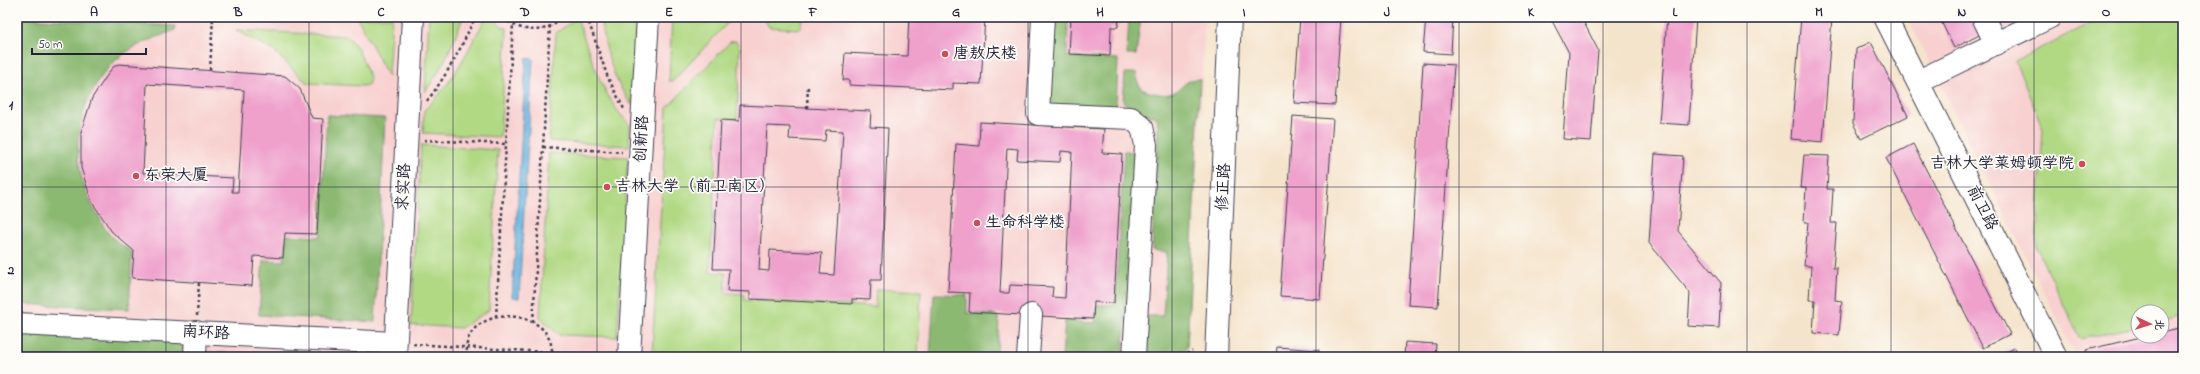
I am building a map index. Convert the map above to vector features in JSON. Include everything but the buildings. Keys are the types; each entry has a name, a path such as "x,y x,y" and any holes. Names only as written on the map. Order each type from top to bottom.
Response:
{"street":[{"name":"求实路","path":"400,350 413,17"},
{"name":"创新路","path":"628,357 648,17"},
{"path":"1044,17 1038,114 1131,118 1142,127 1146,146 1134,357"},
{"name":"修正路","path":"1216,357 1230,17"},
{"name":"前卫路","path":"1885,17 2056,357"},
{"path":"1983,17 1996,44"},
{"path":"1919,82 2050,17"},
{"path":"1028,357 1031,315"},
{"name":"南环路","path":"17,324 197,325 400,350"},
{"path":"195,357 197,325"}],"path":[{"path":"210,70 212,17"},
{"path":"475,17 463,45 447,75 408,129 506,144"},
{"path":"504,17 517,28 532,30 544,28 562,17"},
{"path":"587,17 608,78 627,112"},
{"path":"496,317 513,24"},
{"path":"534,322 550,25"},
{"path":"807,108 808,85"},
{"path":"543,147 641,153"},
{"path":"197,325 199,282"},
{"path":"467,357 466,347 472,331 496,317 514,316 534,322 546,331 552,342 552,357"},
{"path":"400,350 411,344 615,357"},
{"path":"1181,357 1192,351"}],"shaded area":[{"name":"吉林大学（前卫南区）","path":"17,17 1205,17 1187,357 17,357"},
{"name":"吉林大学莱姆顿学院","path":"1907,17 2183,17 2183,357 2076,357"}],"green space":[{"path":"357,17 392,17 388,76"},
{"path":"429,17 463,17 447,56 425,92"},
{"path":"486,17 493,17 501,26 507,28 500,137 423,133 424,110 452,78"},
{"path":"600,17 636,17 632,105 625,96 611,64 604,40"},
{"path":"672,17 733,17 673,81 669,81"},
{"path":"763,17 803,17 802,26 799,29 769,27"},
{"path":"1129,17 1141,17 1136,55 1127,55"},
{"name":"吉林大学莱姆顿学院","path":"2102,17 2183,17 2183,260 2179,317 2170,319 2170,304 2130,304 2130,328 2080,339 2036,247 2043,129 2015,61"},
{"path":"24,18 175,26 175,30 149,40 132,49 117,59 110,66 97,83 87,101 81,120 78,140 79,160 82,179 89,199 112,238 132,252 129,309 17,304 17,29 23,29"},
{"path":"577,18 592,61 604,89 620,114 630,125 629,146 549,141 556,33"},
{"path":"1051,18 1068,19 1067,57 1118,59 1116,109 1049,105"},
{"path":"236,30 348,36 358,49 370,78 368,85 307,83 273,50"},
{"path":"736,41 740,48 737,119 718,118 710,272 726,273 725,293 744,294 744,300 875,307 876,289 921,291 918,357 747,357 652,352 667,108 730,42"},
{"path":"1125,73 1137,73 1137,80 1141,89 1152,93 1161,94 1173,93 1191,80 1200,79 1187,348 1175,357 1145,357 1147,316 1163,316 1167,252 1152,250 1158,134 1157,117 1129,108 1123,101"},
{"path":"327,115 385,118 375,322 259,315 263,260 284,261 287,235 320,237"},
{"path":"421,145 498,150 489,310 461,328 411,325"},
{"path":"1124,151 1135,152 1123,357 1062,357 1065,321 1095,323 1097,305 1115,305"},
{"path":"549,153 628,157 617,337 559,335 540,317"},
{"path":"934,294 967,295 967,313 996,315 999,319 997,357 930,357"},
{"path":"17,333 190,340 189,357 17,357"},
{"path":"203,352 295,357 202,357"}],"water":[{"path":"526,58 533,59 519,298 512,297"}],"place":[{"name":"唐敖庆楼","path":"945,54"},
{"name":"吉林大学莱姆顿学院","path":"2082,164"},
{"name":"东荣大厦","path":"136,176"},
{"name":"吉林大学（前卫南区）","path":"607,187"},
{"name":"生命科学楼","path":"977,223"}]}
